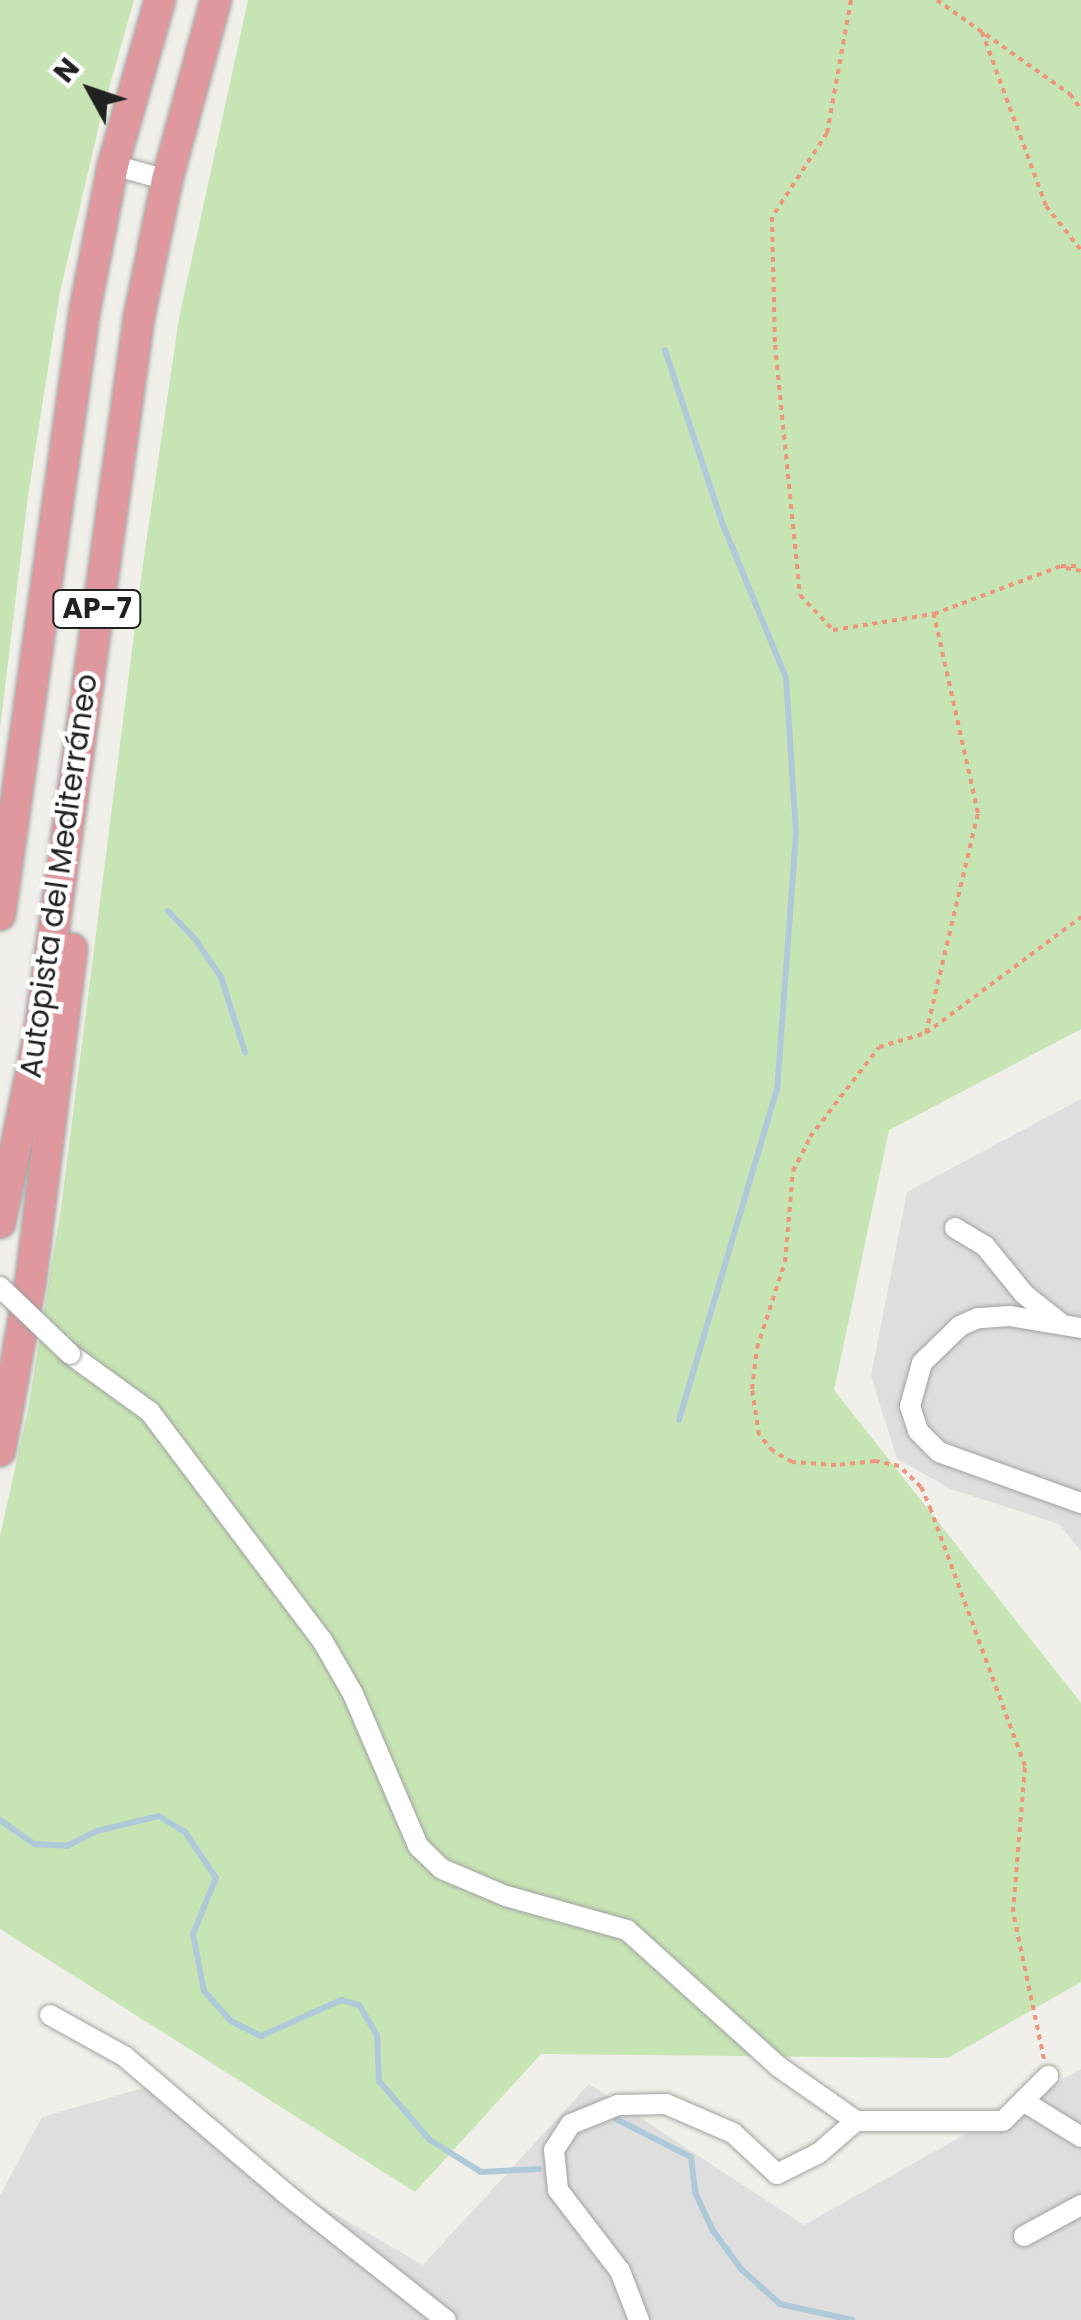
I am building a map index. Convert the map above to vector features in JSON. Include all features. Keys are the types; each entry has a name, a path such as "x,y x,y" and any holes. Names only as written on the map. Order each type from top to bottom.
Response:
{"highway":[{"name":"Autopista del Mediterráneo","path":"0,914 84,309 114,165 160,0"},
{"name":"Autopista del Mediterráneo","path":"0,1223 39,1036 136,336 167,180 216,0"},
{"path":"0,1451 31,1278 97,732 91,657"}],"street":[{"path":"114,165 167,180"},
{"path":"955,1228 984,1246 1010,1280 1019,1297 1008,1316"},
{"path":"1010,1280 1071,1326"},
{"path":"0,1287 70,1354 150,1412 322,1640 352,1694 418,1846 442,1869 506,1896 628,1930 779,2067 856,2121 1003,2120 1048,2076"},
{"path":"1071,1326 1008,1316 978,1318 933,1348 910,1394 912,1419 939,1452 1081,1503"},
{"path":"50,2015 124,2056 285,2194 446,2320"},
{"path":"1022,2100 1081,2137"},
{"path":"639,2320 620,2270 558,2190 554,2150 571,2124 618,2105 666,2104 734,2133 777,2174 820,2153 856,2121"},
{"path":"1024,2236 1081,2204"}],"path":[{"path":"851,0 826,133 772,216 776,345 800,595 833,630 934,614 1061,566 1081,568"},
{"path":"937,0 1070,94 1081,109"},
{"path":"982,32 1046,206 1081,250"},
{"path":"926,1033 978,812 934,614"}],"shaded area":[{"path":"1081,1099 1081,1551 1059,1524 951,1489 897,1459 871,1376 907,1192"},
{"path":"1081,2069 1081,2320 0,2320 0,2196 42,2117 154,2085 231,2154 423,2265 589,2084 804,2225"}],"green space":[{"path":"0,0 134,0 102,113 60,292 28,496 0,729"},
{"path":"248,0 1081,0 1081,1029 889,1130 834,1390 1081,1703 1081,1982 948,2058 541,2054 415,2192 0,1929 0,1536 28,1410 62,1201 142,571 179,318"}],"waterway":[{"path":"665,350 723,525 786,678 796,833 777,1089 679,1420"},
{"path":"168,911 195,939 221,977 245,1052"},
{"path":"0,1820 34,1844 67,1846 97,1831 159,1816 185,1832 216,1878 193,1934 204,1991 231,2021 261,2036 341,2000 359,2005 377,2035 379,2081 430,2140 481,2172 539,2169"},
{"path":"616,2119 691,2157 695,2192 712,2229 741,2269 780,2304 852,2320"}]}
